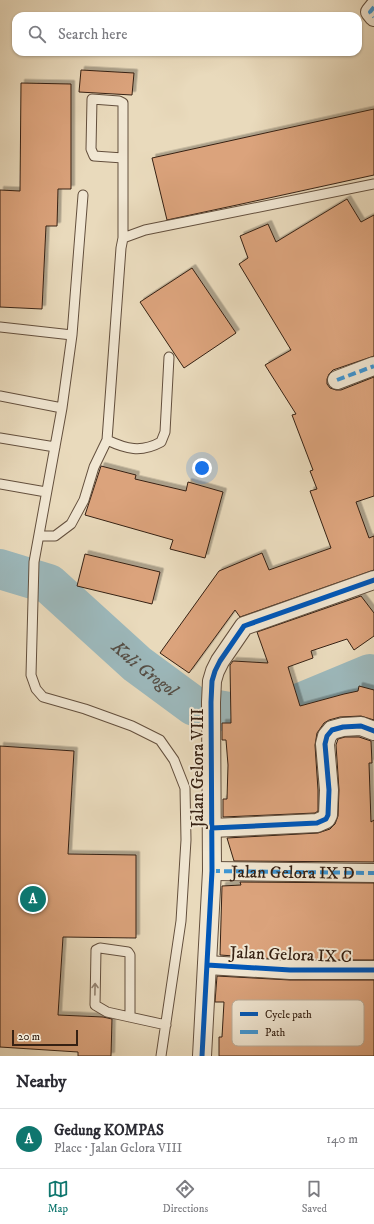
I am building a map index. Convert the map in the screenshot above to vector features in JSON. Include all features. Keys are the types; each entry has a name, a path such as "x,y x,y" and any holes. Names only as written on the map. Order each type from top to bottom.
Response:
{"street":[{"path":"337,380 374,366"},
{"name":"Jalan Gelora VIII","path":"202,1056 212,871 211,702 212,681 215,671 220,661 244,626 374,580"},
{"path":"212,828 321,822 326,819 328,815 325,744 327,736 332,730 343,727 361,726 374,731"},
{"name":"Jalan Gelora IX D","path":"212,871 374,873"},
{"name":"Jalan Gelora IX C","path":"207,965 290,970 374,970"}],"lane":[{"path":"39,536 55,536 71,524 84,500 94,466 107,440 121,248 123,238 123,158 123,103 119,101 92,98 92,149 94,156 123,158"},
{"path":"123,238 145,230 374,184"},
{"path":"83,195 72,335 62,408 34,562 31,675 36,689 43,697 85,709 132,726 160,740 174,760 185,788 186,840 181,921 161,1056"},
{"path":"0,327 72,335"},
{"path":"107,440 122,447 140,448 151,448 161,442 165,432 169,357"},
{"path":"0,396 62,408"},
{"path":"0,438 55,447"},
{"path":"0,484 46,492"},
{"path":"130,1017 130,955 128,952 100,948 96,950 95,1005 107,1012 166,1025"}],"building":[{"path":"81,70 134,73 132,95 79,92"},
{"path":"21,83 71,84 71,189 58,189 57,226 46,226 42,309 0,307 0,190 20,191"},
{"path":"374,109 374,175 167,220 152,158"},
{"path":"347,199 361,222 374,215 374,356 333,370 329,374 327,384 330,388 341,390 374,377 374,496 356,502 369,538 374,536 374,570 240,617 235,610 189,673 160,653 219,571 262,553 269,570 331,548 310,491 317,489 310,471 313,470 292,415 296,414 265,365 291,350 239,264 248,258 240,236 268,224 276,242"},
{"path":"192,268 236,333 184,368 140,302"},
{"path":"101,466 136,475 135,479 186,491 188,482 223,492 205,558 170,549 173,540 85,515"},
{"path":"85,554 160,572 152,604 77,586"},
{"path":"361,596 374,613 374,636 354,650 347,639 311,651 313,658 288,667 300,706 358,691 359,686 374,690 374,720 361,716 340,717 324,723 317,733 315,745 318,811 315,813 223,817 223,799 227,799 228,765 226,740 222,740 222,723 231,723 230,665 233,661 268,663 257,632"},
{"path":"345,737 359,737 371,741 372,763 369,763 371,822 374,820 374,862 234,861 227,838 318,833 330,829 335,824 338,816 339,790 336,745 338,739"},
{"path":"0,746 74,751 68,854 136,855 136,938 63,937 58,1015 103,1017 112,1019 111,1056 78,1056 78,1052 0,1047"},
{"path":"240,882 374,883 374,960 290,960 220,955 222,886 241,885"},
{"path":"217,976 290,980 374,980 374,1056 219,1056 219,1037 222,1037 224,1002 215,1002"}],"waterway":[{"name":"Kali Grogol","path":"0,569 49,584 137,664 194,706 264,718 370,674 374,675"}],"marked path":[{"path":"374,7 370,12 374,17"},
{"path":"337,380 374,366"},
{"path":"212,871 374,873"}],"cycle path":[{"path":"202,1056 212,871 211,702 212,681 215,671 220,661 244,626 374,580"},
{"path":"212,828 317,823 326,819 328,815 329,790 325,744 327,736 332,730 343,727 361,726 374,731"},
{"path":"207,965 290,970 374,970"}],"place":[{"name":"Gedung KOMPAS","path":"33,899"}]}
